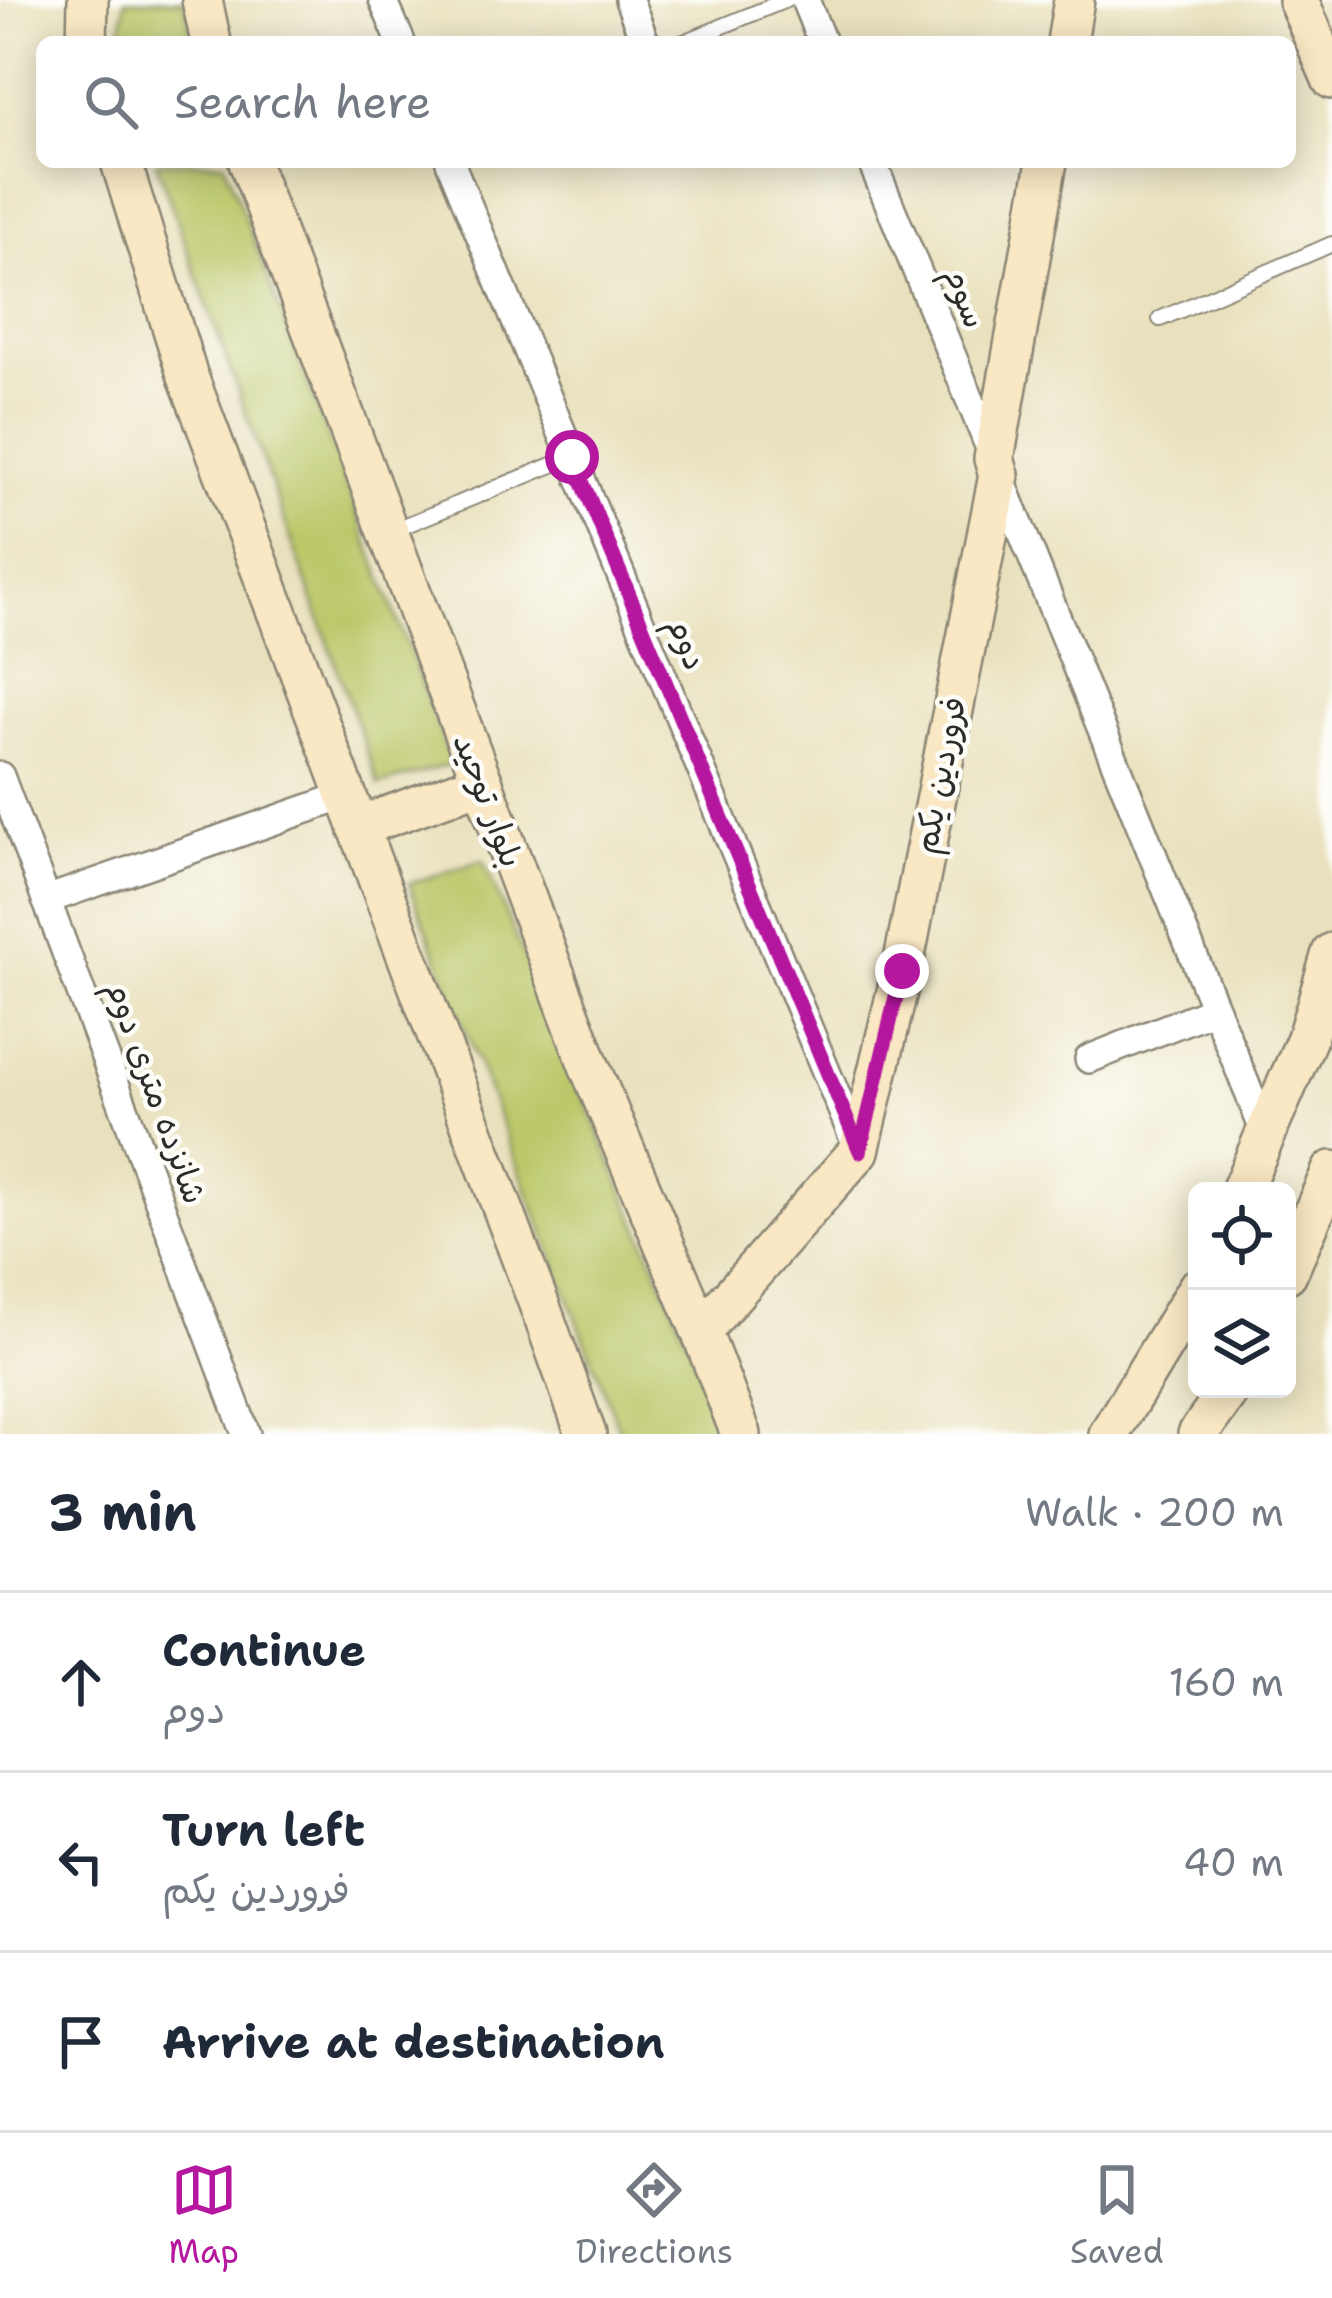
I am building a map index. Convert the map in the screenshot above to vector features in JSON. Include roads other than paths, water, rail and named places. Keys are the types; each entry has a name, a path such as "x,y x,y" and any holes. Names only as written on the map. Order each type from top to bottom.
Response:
{"main road":[{"path":"87,36 88,0"},
{"path":"202,0 210,36"},
{"path":"1067,36 1074,0"},
{"path":"1298,0 1332,79"},
{"path":"123,168 187,374 586,1434"},
{"name":"بلوار توحید","path":"251,168 588,1063 741,1434"},
{"name":"فروردین یکم","path":"701,1331 860,1151 902,971 997,467 1046,168"},
{"path":"352,811 482,782"},
{"path":"1245,1182 1307,1038 1332,953"},
{"path":"1296,1253 1332,1171"},
{"path":"1109,1434 1196,1290"},
{"path":"1198,1434 1224,1398"}],"street":[{"path":"383,0 398,36"},
{"path":"628,0 643,36"},
{"path":"805,0 820,36"},
{"name":"دوم","path":"452,168 860,1151"},
{"name":"سوم","path":"874,168 997,467"},
{"path":"997,467 1266,1135"},
{"name":"شانزده متری دوم","path":"0,776 246,1434"},
{"path":"46,900 352,811"},
{"path":"1089,1060 1215,1009"}],"lane":[{"path":"699,36 786,0"},
{"path":"1160,319 1332,244"},
{"path":"388,532 572,457"}]}
